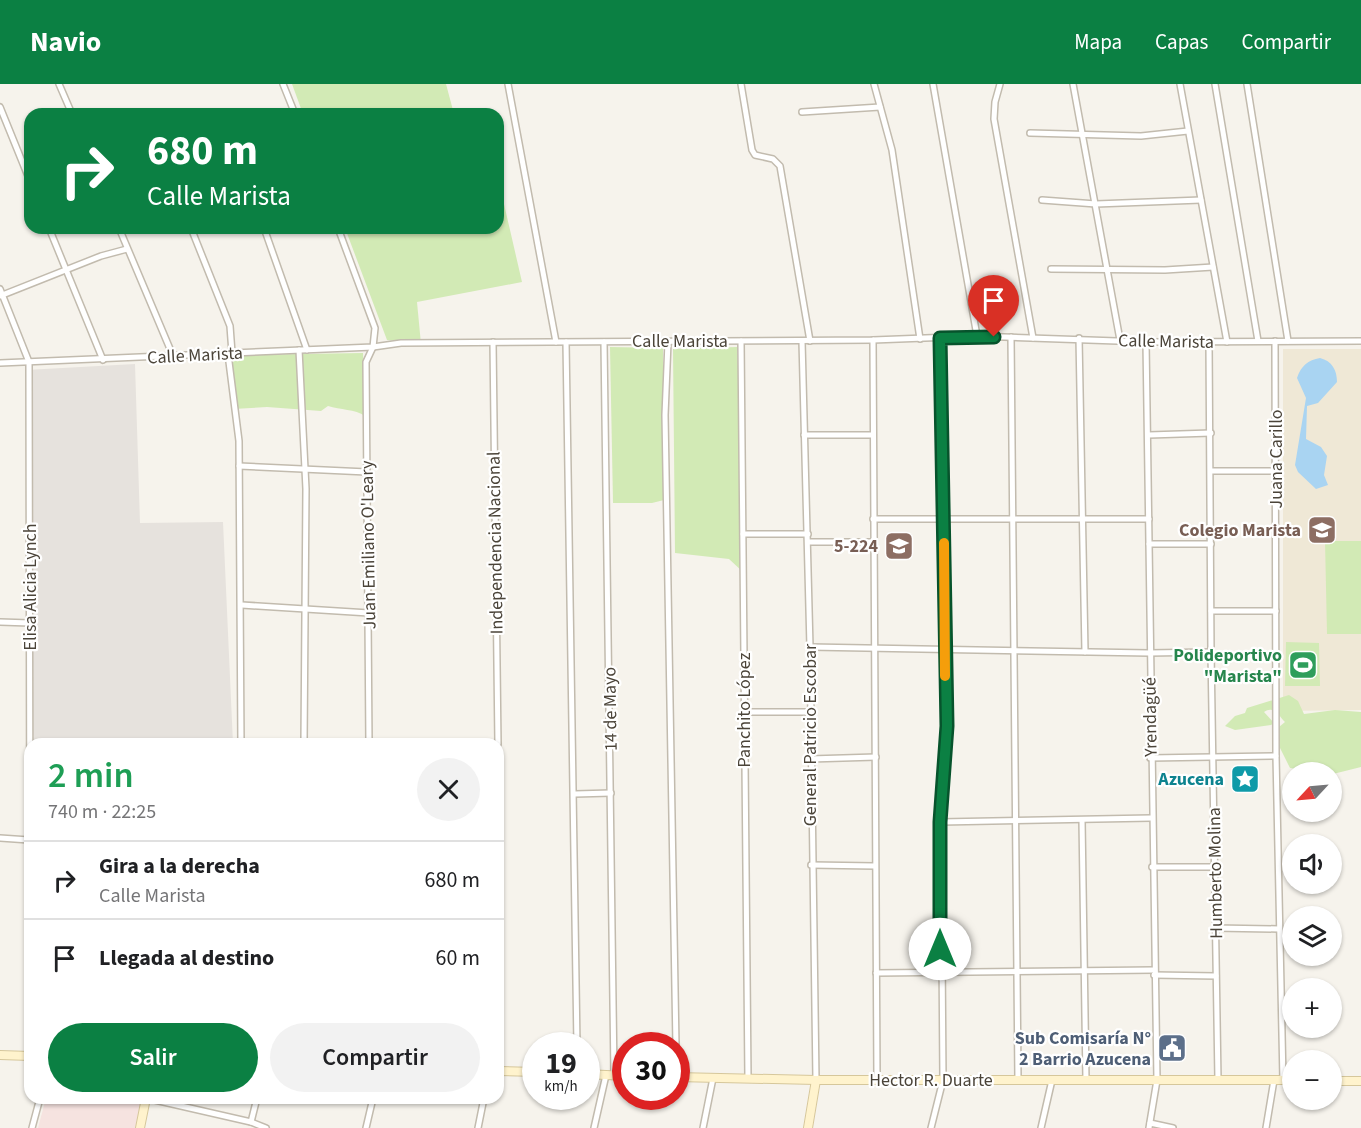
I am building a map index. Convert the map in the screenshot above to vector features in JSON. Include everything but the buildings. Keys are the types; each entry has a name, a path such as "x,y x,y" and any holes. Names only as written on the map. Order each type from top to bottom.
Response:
{"street":[{"path":"60,84 70,108"},
{"path":"283,84 291,108"},
{"path":"508,84 556,342"},
{"path":"741,84 752,150 755,155 773,159 780,166 810,341"},
{"path":"874,84 892,150 920,339"},
{"path":"933,84 977,336"},
{"path":"1000,84 994,118 1033,338"},
{"path":"1073,84 1120,340"},
{"path":"1182,84 1188,131 1227,342"},
{"path":"1215,84 1258,341"},
{"path":"1247,84 1288,341"},
{"path":"0,107 24,166"},
{"path":"802,112 880,107"},
{"path":"1030,133 1141,136 1188,131"},
{"path":"1042,200 1096,204 1201,200"},
{"path":"52,234 103,360"},
{"path":"121,234 173,356"},
{"path":"192,234 230,326 230,354 239,441 242,605 241,738"},
{"path":"266,234 307,350"},
{"name":"Juan Emiliano O'Leary","path":"340,234 375,328 373,347 366,362 369,738"},
{"path":"2,296 101,256 127,249"},
{"path":"1051,269 1165,270 1213,267"},
{"name":"Elisa Alicia Lynch","path":"0,289 29,362 29,738"},
{"name":"Calle Marista","path":"0,363 373,347 401,343 810,341 977,336 1146,342 1361,341"},
{"path":"931,1128 943,1080 940,822 947,726 940,338"},
{"path":"1011,338 1018,1080"},
{"path":"1079,338 1085,652"},
{"path":"873,340 877,1080"},
{"name":"Panchito López","path":"741,341 748,1079"},
{"name":"General Patricio Escobar","path":"802,341 808,534 811,865 816,1080 808,1128"},
{"name":"Juana Carillo","path":"1266,1128 1279,1080 1275,341"},
{"name":"Independencia Nacional","path":"493,342 498,738"},
{"path":"566,342 568,591 575,794 577,1032"},
{"name":"14 de Mayo","path":"594,1128 610,1075 611,793 604,342"},
{"path":"668,342 665,415 676,1032"},
{"name":"Yrendagüé","path":"1146,342 1149,435 1150,758 1157,1080 1149,1126"},
{"name":"Humberto Molina","path":"1209,342 1218,1080"},
{"path":"299,350 305,470 304,738"},
{"path":"1149,435 1211,433"},
{"path":"804,435 873,435"},
{"path":"239,466 367,472"},
{"path":"1212,471 1276,471"},
{"path":"873,519 1149,519"},
{"path":"743,534 808,534"},
{"path":"808,542 874,542"},
{"path":"1149,544 1211,544"},
{"path":"242,605 369,613"},
{"path":"1211,611 1276,611"},
{"path":"0,622 30,623"},
{"path":"810,647 1211,652"},
{"path":"744,712 809,712"},
{"path":"1150,758 1276,756"},
{"path":"810,759 876,757"},
{"path":"575,794 611,793"},
{"path":"940,822 1151,818"},
{"path":"1082,820 1086,1080"},
{"path":"0,838 24,840"},
{"path":"811,865 875,866"},
{"path":"1152,867 1214,867"},
{"path":"1215,928 1279,929"},
{"path":"876,973 940,970 1084,970 1216,976"},
{"path":"0,1055 24,1056"},
{"path":"504,1071 522,1072"},
{"path":"600,1075 610,1075"},
{"name":"Hector R. Duarte","path":"690,1077 816,1080 1279,1080"},
{"path":"703,1128 713,1078"},
{"path":"1041,1128 1052,1080"},
{"path":"1342,1080 1361,1081"},
{"path":"32,1128 38,1104"},
{"path":"140,1128 145,1104"},
{"path":"172,1104 251,1122 266,1128"},
{"path":"251,1122 256,1104"},
{"path":"366,1128 372,1104"},
{"path":"478,1128 483,1104"},
{"path":"1149,1126 1173,1128"}],"shaded area":[{"name":"Colegio Marista","path":"1283,349 1361,349 1361,710 1283,711"},
{"path":"135,364 140,523 223,522 233,738 31,738 26,370"},
{"path":"44,1104 141,1104 135,1128 38,1128"}],"green space":[{"path":"292,84 446,84 452,108 301,108"},
{"path":"504,204 522,282 417,302 421,344 387,340 347,234 504,234"},
{"path":"610,347 663,348 664,500 652,503 613,503"},
{"path":"737,347 742,445 742,571 729,559 675,553 673,349"},
{"path":"363,353 365,416 328,406 321,411 267,407 233,409 229,355"},
{"path":"1325,541 1361,541 1361,634 1327,634"},
{"name":"Polideportivo \"Marista\"","path":"1286,642 1319,643 1320,686 1285,686"},
{"path":"1289,695 1298,701 1304,714 1335,710 1361,712 1361,767 1342,772 1342,762 1287,762 1278,744 1279,727 1285,722 1273,711 1264,712 1274,723 1271,725 1235,730 1225,726 1235,716 1245,713 1247,708"}],"water":[{"path":"1320,358 1328,361 1333,367 1337,382 1318,403 1307,406 1306,439 1321,447 1327,456 1324,475 1328,485 1316,489 1298,472 1295,465 1306,398 1297,378 1306,364"}],"slow traffic":[{"path":"944,543 945,676"}],"place":[{"name":"Colegio Marista","path":"1322,530"},
{"name":"5-224","path":"899,546"},
{"name":"Polideportivo \"Marista\"","path":"1303,665"},
{"name":"Azucena","path":"1245,779"},
{"name":"Sub Comisaría N° 2 Barrio Azucena","path":"1172,1048"}],"route":[{"path":"940,949 940,822 947,726 940,338 994,337"}]}
